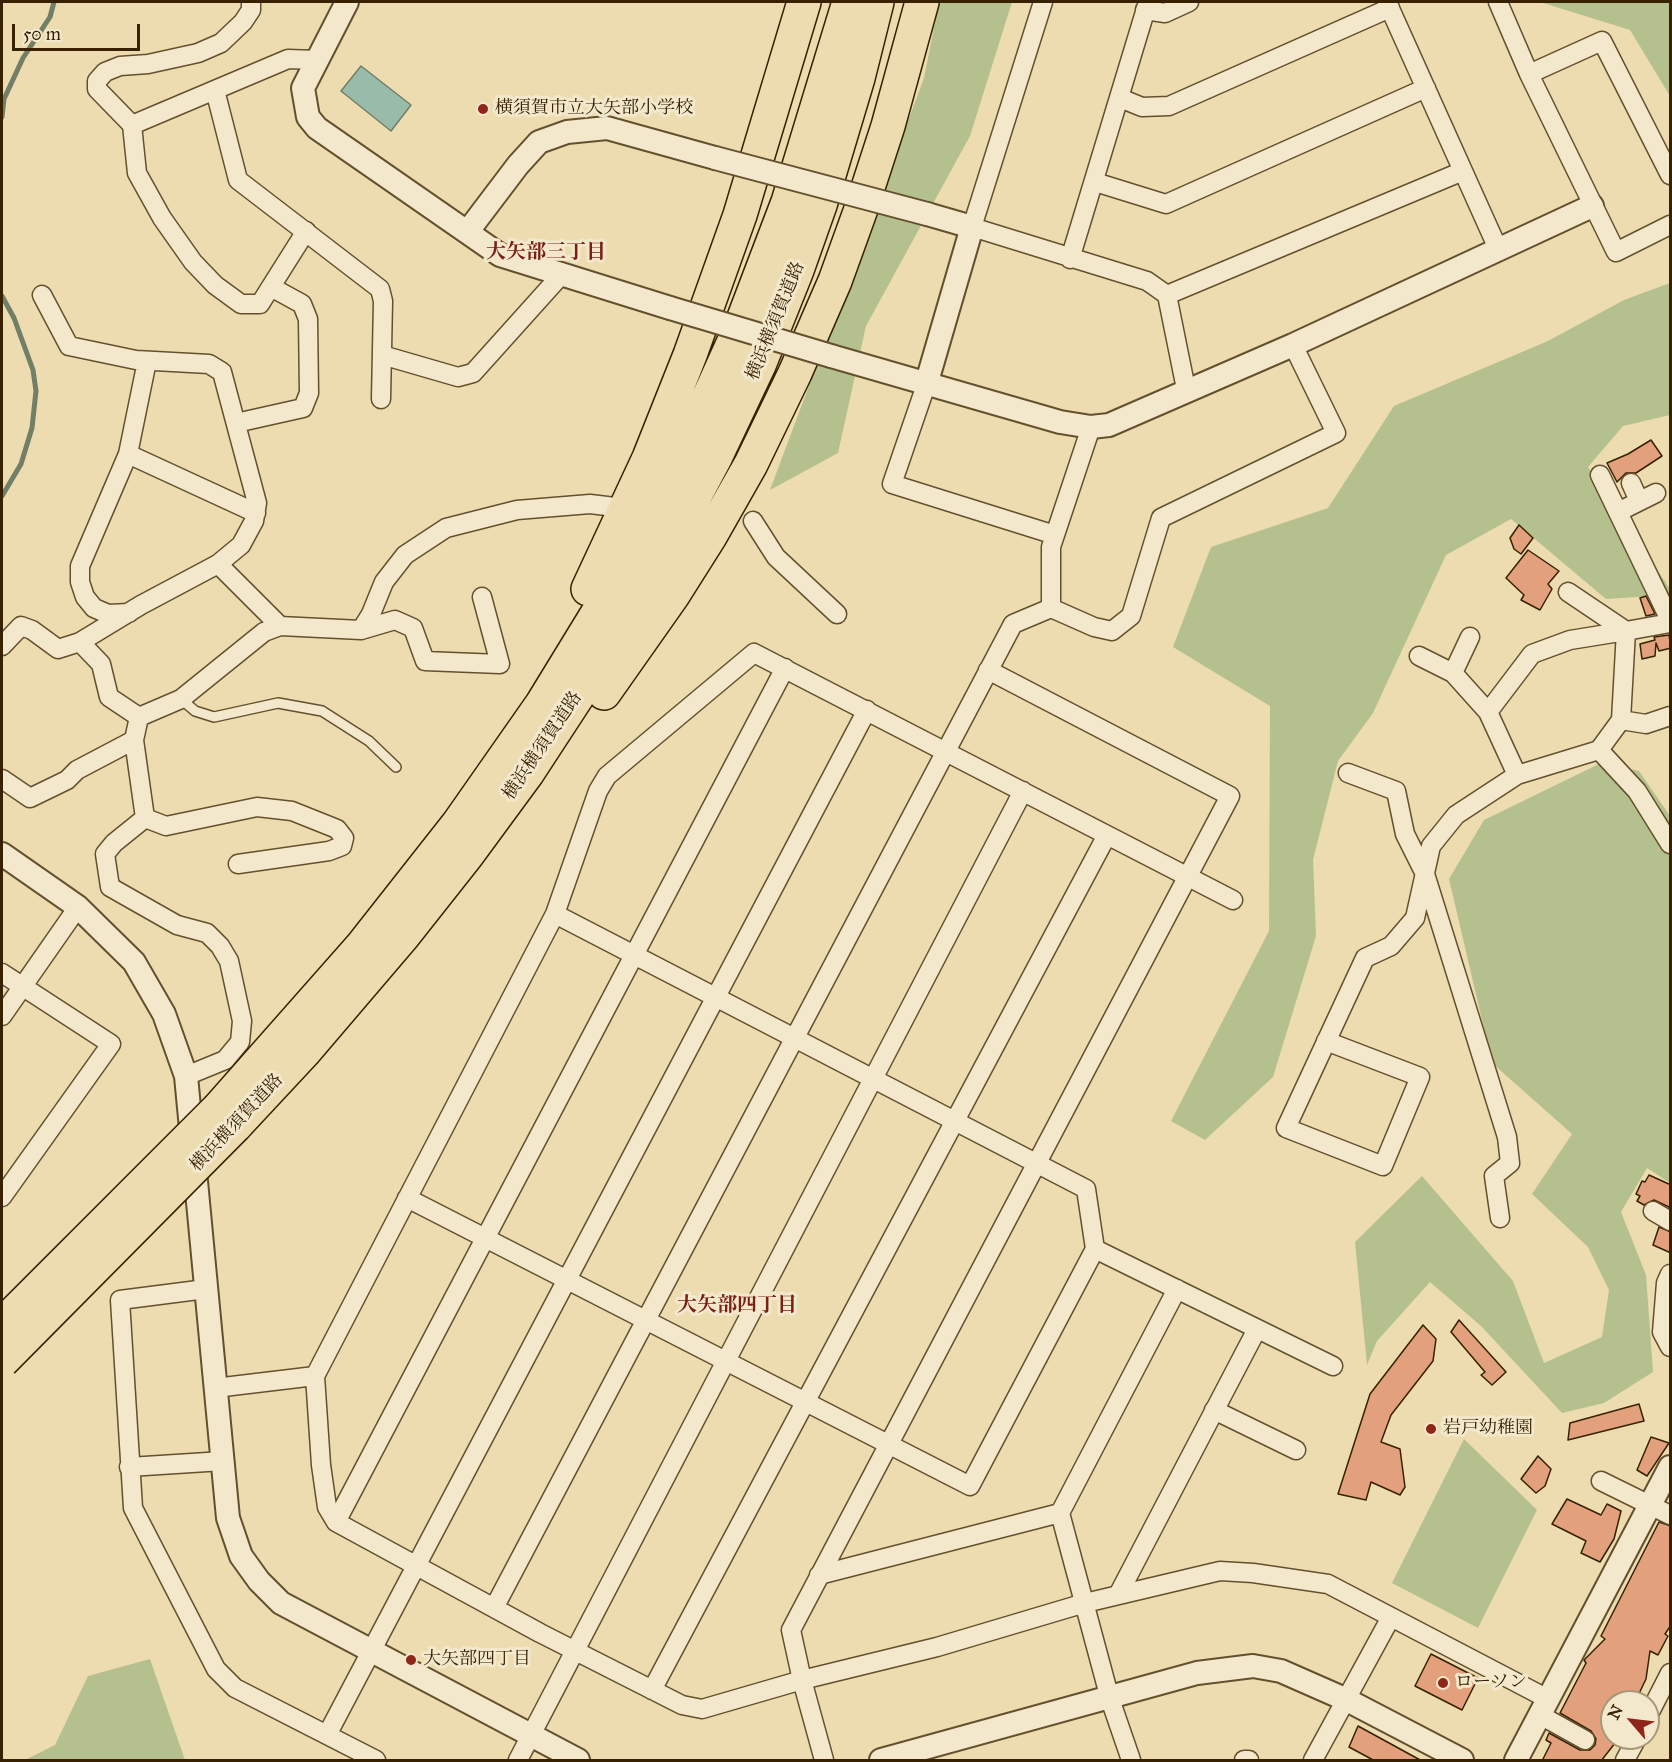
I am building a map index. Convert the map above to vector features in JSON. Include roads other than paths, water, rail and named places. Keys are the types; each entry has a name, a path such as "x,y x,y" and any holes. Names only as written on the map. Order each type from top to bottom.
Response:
{"highway":[{"path":"458,824 556,652 622,520 656,441 740,215 804,2"},
{"name":"横浜横須賀道路","path":"2,1361 227,1117 458,824 542,704 602,606 648,524 696,427 740,328 785,212 849,2"},
{"name":"横浜横須賀道路","path":"2,1325 227,1117 304,1052 403,936 507,800 609,648 656,569 715,458 759,365 798,270 823,195 877,2"},
{"path":"304,1052 382,980 440,912 580,728 655,622 709,538 755,454 835,280 888,126 922,2"}],"street":[{"path":"252,2 251,10 243,22 221,43 198,53 156,62 120,66 105,72 97,81 97,89 132,125 137,173 162,218 193,262 215,285 242,304 260,304 306,231"},
{"path":"347,2 303,88 308,117 317,128 500,255 926,385 1060,422 1091,427 1109,425 1186,389 1293,345 1592,206"},
{"path":"1043,2 972,227 926,385 892,484 1055,535"},
{"path":"1071,259 1147,6 1165,13 1189,2"},
{"path":"1498,2 1529,74 1616,252 1671,225"},
{"path":"1120,98 1143,107 1169,105 1388,5 1499,251"},
{"path":"1529,74 1602,41 1671,176"},
{"path":"132,125 288,59 316,60"},
{"path":"1095,182 1166,204 1426,88"},
{"path":"215,90 238,180 380,290 383,301 381,399"},
{"path":"468,231 518,165 539,142 567,132 608,128 927,214 1147,281 1167,295 1186,389"},
{"path":"1167,295 1463,171"},
{"path":"382,355 458,377 473,373 562,274"},
{"path":"236,423 303,408 309,393 308,319 302,304 271,286"},
{"path":"2,646 21,626 32,630 58,649 80,642 218,564 241,545 254,521 257,503 222,372 210,364 147,361 69,346 42,295"},
{"path":"495,1608 1013,624 1051,608 1094,627 1112,631 1131,616 1161,518 1336,433 1293,345"},
{"path":"129,613 108,614 94,608 85,597 80,582 80,566 128,454 147,361"},
{"path":"1051,608 1051,547 1091,427"},
{"path":"128,454 255,513"},
{"path":"1488,712 1532,654 1570,640 1626,632 1671,622 1600,475"},
{"path":"1618,512 1648,497 1631,483"},
{"path":"361,630 371,614 384,582 405,555 446,528 517,510 590,504 615,507"},
{"path":"753,521 776,557 837,614"},
{"path":"218,564 280,626"},
{"path":"1568,592 1626,632"},
{"path":"138,717 181,699 264,632 280,626 361,630 395,620 413,628 425,661 500,664 482,597"},
{"path":"1326,1041 1420,1077 1383,1166 1286,1128 1326,1041 1365,958 1391,946 1415,918 1431,846 1456,815 1517,775 1599,750 1621,720 1626,632"},
{"path":"1453,674 1470,637"},
{"path":"80,642 101,664 110,697 138,717"},
{"path":"1233,900 754,653 608,776 598,791 555,914 315,1376 327,1507 336,1522 495,1608 682,1705 702,1709 802,1680 937,1647 1085,1603 1220,1571 1253,1573 1328,1584 1391,1617 1544,1707 1585,1740"},
{"path":"1419,656 1453,674 1488,712 1517,775"},
{"path":"336,1522 785,668"},
{"path":"824,1761 791,1630 890,1445 1035,1162 1230,795 988,670"},
{"path":"327,1735 714,996 867,710"},
{"path":"1621,720 1646,724 1671,716"},
{"path":"138,717 134,740 145,818"},
{"path":"2,779 30,798 67,780 76,770 134,740"},
{"path":"1599,750 1637,791 1671,844"},
{"path":"1348,773 1396,791 1405,834 1425,874 1507,1137 1510,1162 1494,1176 1500,1218"},
{"path":"519,1761 1023,791"},
{"path":"145,818 166,826 257,807 292,811 338,829 344,838 342,846 329,851 238,864"},
{"path":"145,818 114,843 105,854 110,887 177,925 207,933 220,946 229,961 242,1021 240,1042 225,1060 186,1076"},
{"path":"652,1690 1107,835"},
{"path":"2,854 78,907 134,962 164,1014 186,1076 228,1518 241,1556 259,1581 281,1604 578,1761"},
{"path":"2,1016 78,907"},
{"path":"407,1198 970,1486 1095,1249 1086,1189 555,914"},
{"path":"2,973 111,1044 2,1197"},
{"path":"1653,1211 1671,1221"},
{"path":"1095,1249 1333,1366"},
{"path":"1671,1274 1666,1283 1662,1332 1671,1347"},
{"path":"206,1289 120,1300 133,1508 216,1669 235,1688 376,1761"},
{"path":"1131,1761 1110,1699 1060,1513 1177,1289"},
{"path":"1118,1595 1257,1329"},
{"path":"215,1388 315,1376"},
{"path":"1214,1410 1296,1450"},
{"path":"129,1467 223,1461"},
{"path":"1516,1761 1544,1707 1661,1510 1671,1467"},
{"path":"1600,1481 1661,1510"},
{"path":"819,1575 1060,1513"},
{"path":"1313,1761 1391,1617"},
{"path":"881,1761 1197,1673 1253,1666 1281,1671 1347,1700 1462,1761"},
{"path":"1660,1694 1671,1673"},
{"path":"1244,1761 1250,1761"}],"lane":[{"path":"181,699 195,711 214,717 278,703 322,711 369,741 396,767"}],"waterway":[{"path":"2,117 4,99 23,58 50,17 54,2"},
{"path":"2,296 14,318 33,370 36,391 32,428 21,464 2,496"}],"place":[{"name":"横須賀市立大矢部小学校","path":"483,109"},
{"name":"岩戸幼稚園","path":"1431,1429"},
{"name":"大矢部四丁目","path":"411,1660"},
{"name":"ローソン","path":"1443,1683"}],"district":[{"name":"大矢部三丁目","path":"546,253"},
{"name":"大矢部四丁目","path":"737,1306"}]}
